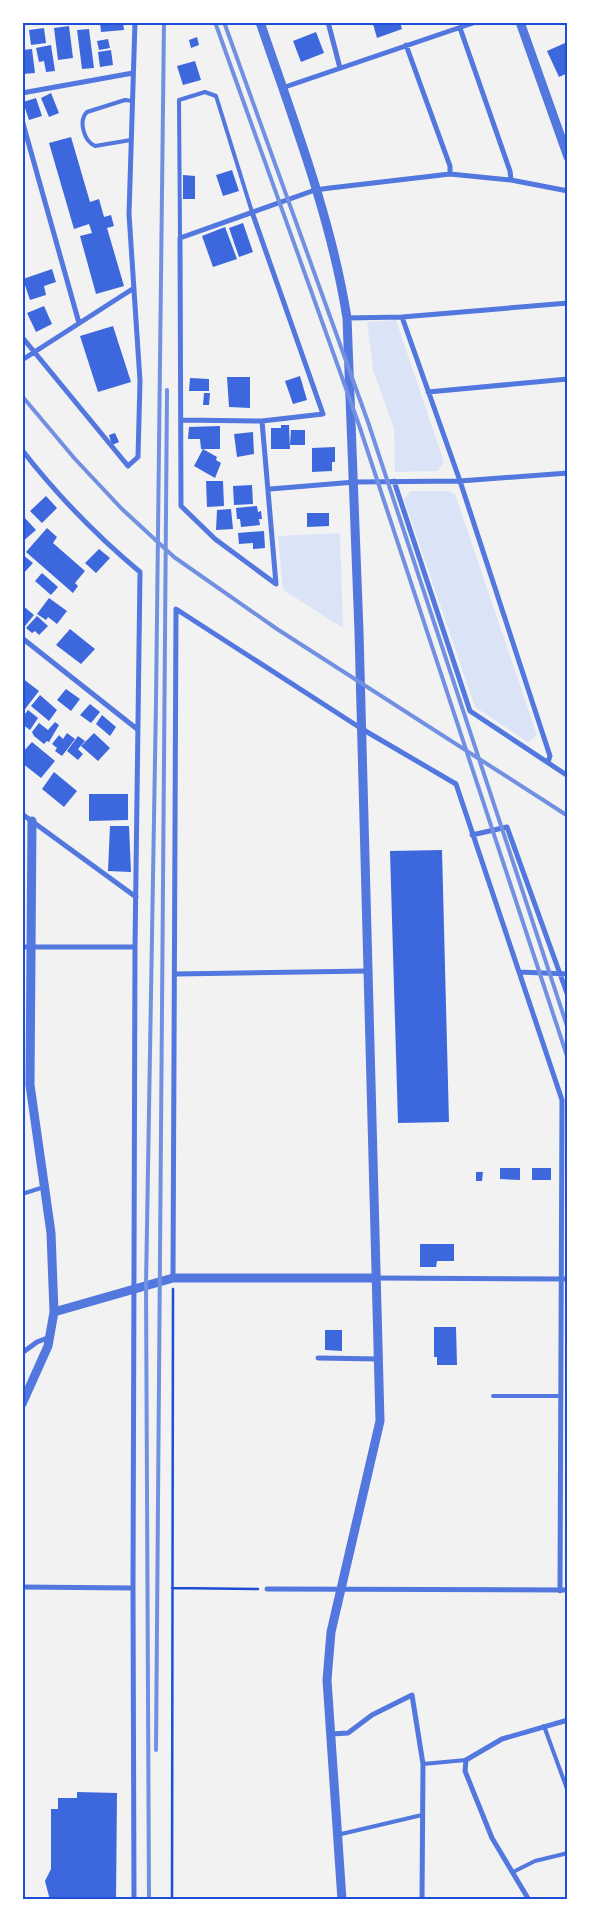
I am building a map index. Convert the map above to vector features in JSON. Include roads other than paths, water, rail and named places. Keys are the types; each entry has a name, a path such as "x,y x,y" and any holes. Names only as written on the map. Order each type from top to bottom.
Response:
{"street":[{"path":"22,338 128,466 138,457 140,381 129,214 135,22"},
{"path":"260,22 328,232 347,318 355,482 380,1421 331,1632 327,1680 342,1900"},
{"path":"328,22 340,68"},
{"path":"282,88 476,22"},
{"path":"520,22 568,157"},
{"path":"460,28 510,171 511,180"},
{"path":"406,45 450,166 450,174"},
{"path":"22,93 133,73"},
{"path":"22,120 79,323"},
{"path":"262,421 270,489 276,584 215,539 181,506 180,238 315,190 450,174 511,180 568,191"},
{"path":"181,420 262,421 323,414 252,212"},
{"path":"22,360 134,288"},
{"path":"347,318 402,317 568,303"},
{"path":"402,317 460,481 550,756 548,762"},
{"path":"428,392 568,379"},
{"path":"22,450 42,475 106,544 140,572 134,947 135,1288 132,1588 134,1900"},
{"path":"270,489 355,482 460,481 568,473"},
{"path":"394,481 470,711 568,776"},
{"path":"173,1278 176,974 176,609 362,729 456,784 562,1100 560,1590"},
{"path":"22,638 137,729"},
{"path":"22,814 136,897"},
{"path":"22,1404 50,1337 54,1312 51,1233 30,1085 27,946 32,821"},
{"path":"472,835 507,827 568,996"},
{"path":"27,946 134,947"},
{"path":"176,974 368,972"},
{"path":"519,972 568,974"},
{"path":"54,1312 173,1278 568,1279"},
{"path":"22,1353 37,1342 50,1337"},
{"path":"318,1358 378,1359"},
{"path":"22,1588 132,1588"},
{"path":"268,1589 568,1590"},
{"path":"330,1734 348,1733 372,1715 412,1695 423,1764 422,1900"},
{"path":"529,1900 492,1838 465,1771 466,1760 502,1739 568,1720"}],"lane":[{"path":"180,238 179,100 205,92 216,96 252,212"},
{"path":"132,140 95,146 87,140 82,123 87,112 125,100 133,101"},
{"path":"22,1194 44,1187"},
{"path":"493,1396 561,1396"},
{"path":"544,1726 567,1789"},
{"path":"423,1764 466,1760"},
{"path":"337,1835 422,1815"},
{"path":"513,1872 535,1861 568,1852"}],"railway":[{"path":"149,1900 146,1285 156,702 164,22"},
{"path":"215,22 359,425 568,1059"},
{"path":"224,22 368,422 568,1029"},
{"path":"156,1750 167,390"},
{"path":"22,396 75,459 122,509 174,557 277,629 568,816"}]}
